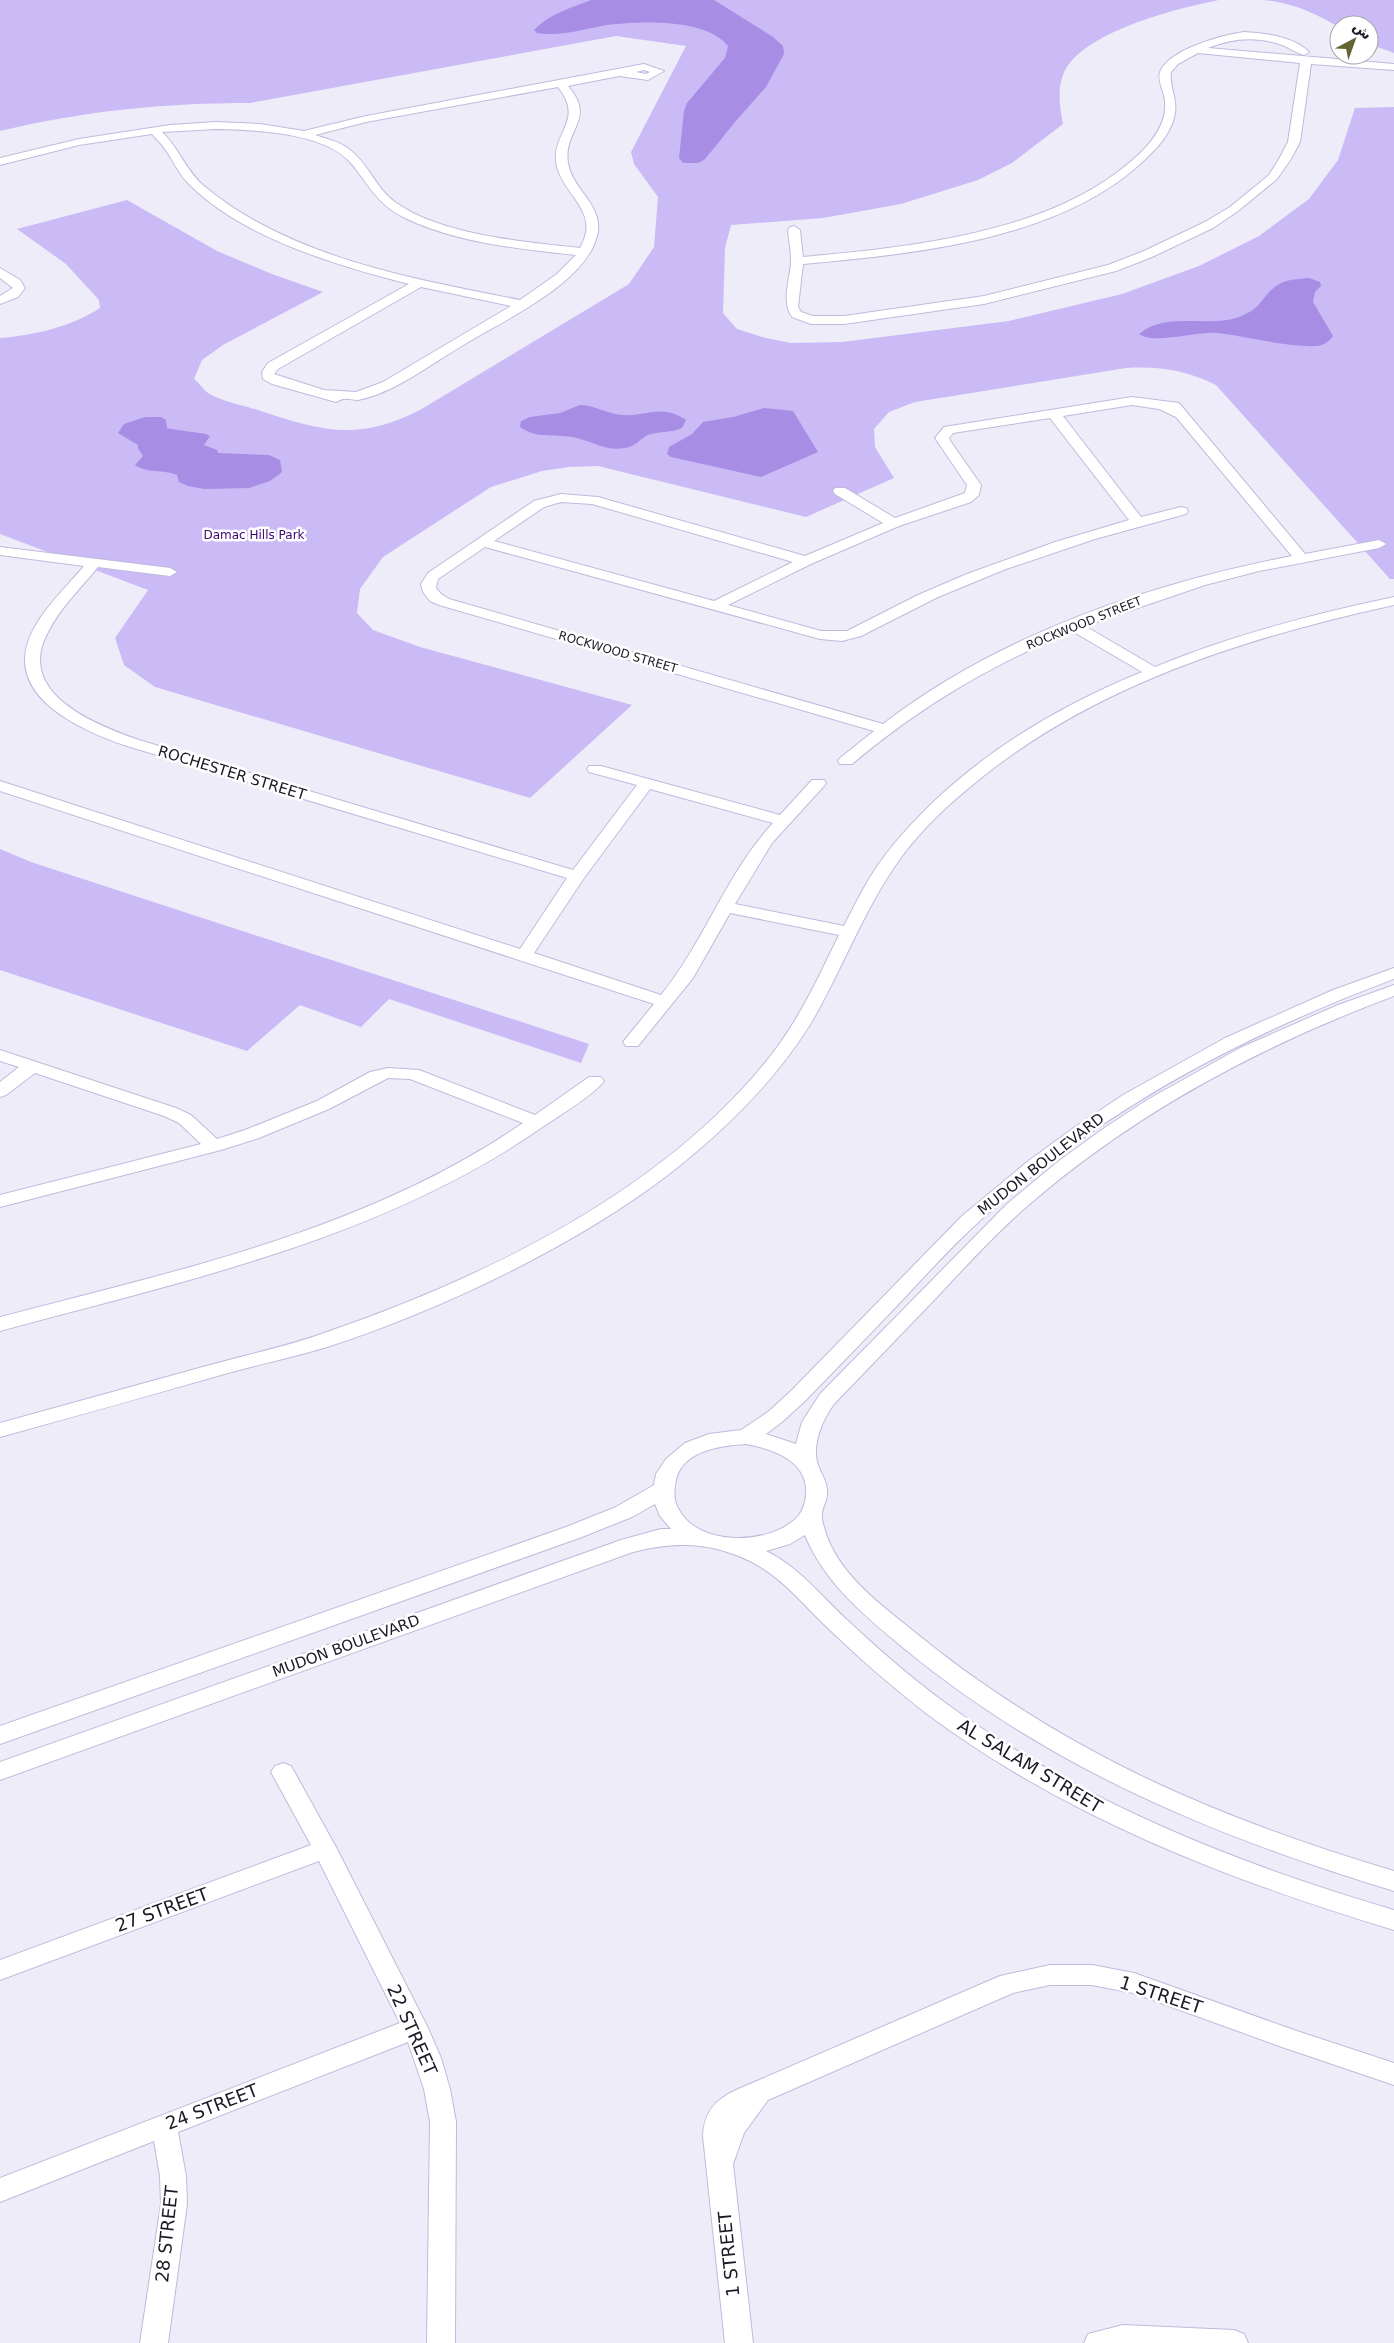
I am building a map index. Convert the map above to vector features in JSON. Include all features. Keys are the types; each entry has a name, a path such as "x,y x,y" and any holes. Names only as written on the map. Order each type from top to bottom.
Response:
{"street":[{"path":"797,261 864,255 952,241 1038,216 1077,201 1135,165 1154,145 1166,125 1170,113 1171,101 1164,79 1166,70 1174,62 1229,37 1255,35 1280,40 1305,57"},
{"path":"1197,50 1305,57 1394,68"},
{"path":"794,230 797,261 793,311 803,318 820,321 844,320 984,300 1072,280 1148,254 1209,225 1256,193 1273,176 1285,160 1294,142 1298,125 1305,57"},
{"path":"0,162 90,139 239,126 302,134 322,134 366,119 619,73"},
{"path":"418,284 291,358 273,366 268,372 272,379 342,399 364,398 380,392 388,385 555,284 584,252 591,240 594,226 591,214 564,172 561,159 576,110 571,96 560,83"},
{"path":"162,134 180,166 190,179 221,204 272,234 330,258 418,284 521,304"},
{"path":"322,134 347,154 380,197 411,216 496,240 584,252"},
{"path":"0,272 16,283 18,288 14,294 0,300"},
{"path":"715,606 806,561 894,523 957,503 972,495 974,485 948,448 955,434 977,425 1055,415 1120,402 1153,402 1180,414 1301,558"},
{"path":"1055,415 1138,522"},
{"path":"840,491 894,523"},
{"name":"ROCKWOOD STREET","path":"806,561 578,498 553,499 539,504 433,576 428,584 428,589 433,596 450,604 885,729"},
{"path":"483,542 806,632 842,637 861,632 875,622 941,590 1011,562 1138,522 1181,512"},
{"name":"ROCKWOOD STREET","path":"846,761 885,729 924,702 968,676 1068,627 1183,587 1301,558 1379,544"},
{"path":"0,550 170,572"},
{"name":"ROCHESTER STREET","path":"94,562 47,622 35,643 34,663 39,682 52,701 72,718 100,732 132,744 576,876"},
{"path":"0,1430 330,1338 424,1303 564,1234 634,1190 681,1155 729,1113 768,1069 800,1026 825,982 851,927 894,856 920,825 950,795 1026,738 1069,713 1147,675 1281,627 1394,601"},
{"path":"1068,627 1147,675"},
{"path":"595,768 646,784 783,821"},
{"path":"632,1042 687,974 751,861 783,821 818,783"},
{"path":"524,955 576,876 646,784"},
{"path":"0,786 666,1002"},
{"path":"727,902 851,927"},
{"name":"MUDON BOULEVARD","path":"746,1437 775,1417 799,1395 986,1204 1067,1141 1128,1099 1175,1070 1232,1039 1292,1012 1394,973"},
{"name":"MUDON BOULEVARD","path":"807,1465 806,1437 817,1411 826,1400 994,1226 1057,1172 1130,1119 1213,1068 1298,1028 1394,990"},
{"path":"0,1055 170,1112 185,1119 214,1146"},
{"path":"0,1091 32,1066"},
{"path":"0,1201 214,1146 288,1120 355,1089 387,1080 403,1080 440,1086 537,1122"},
{"path":"0,1324 231,1261 344,1224 398,1202 449,1177 495,1150 595,1081"},
{"path":"746,1437 770,1441 792,1451 807,1465 816,1481 817,1499 811,1516 793,1533 767,1544 737,1547 715,1544 695,1536 677,1523 666,1508 662,1490 667,1472 679,1457 698,1445 721,1438 746,1437"},
{"name":"MUDON BOULEVARD","path":"0,1735 554,1540 624,1512 662,1490"},
{"name":"AL SALAM STREET","path":"811,1516 814,1535 822,1553 858,1596 910,1643 970,1688 1035,1731 1106,1771 1183,1807 1264,1840 1394,1881"},
{"name":"MUDON BOULEVARD","path":"0,1771 629,1545 661,1537 695,1536"},
{"name":"AL SALAM STREET","path":"737,1547 762,1558 784,1572 884,1667 938,1709 1058,1787 1184,1849 1332,1903 1394,1920"},
{"name":"22 STREET","path":"283,1772 325,1849 415,2028 428,2058 437,2089 443,2122 441,2343"},
{"name":"27 STREET","path":"0,1970 325,1849"},
{"name":"1 STREET","path":"739,2343 720,2165 731,2130 743,2111 760,2092 1009,1983 1050,1975 1092,1975 1134,1983 1318,2049 1394,2074"},
{"name":"24 STREET","path":"3,2190 415,2028"},
{"name":"28 STREET","path":"154,2343 174,2204 173,2176 164,2126"},
{"path":"1098,2343 1123,2338 1151,2342 1234,2343"}],"green space":[{"name":"Damac Hills Park","path":"0,0 1219,0 1180,9 1132,24 1088,46 1073,60 1061,81 1060,106 1063,124 1012,163 978,180 901,204 823,218 731,225 725,248 723,313 737,329 766,338 791,343 842,342 1009,321 1122,294 1199,266 1259,236 1309,199 1338,160 1355,108 1394,107 1394,579 1390,579 1216,385 1172,370 1126,368 915,402 889,412 874,429 875,447 894,478 806,517 598,466 569,467 542,471 491,487 383,557 360,589 357,613 373,630 420,647 632,705 530,798 155,687 124,665 115,638 148,590 0,534 0,338 52,329 89,315 100,308 99,300 66,264 17,229 127,200 217,251 272,274 323,292 223,345 202,360 194,379 208,393 218,398 320,428 358,430 377,426 398,420 420,410 629,284 654,247 658,197 634,164 631,152 686,46 616,36 250,103 155,107 93,113 0,131"},
{"path":"1263,0 1394,0 1394,53 1379,48 1379,15 1329,15 1329,21 1302,9"},
{"path":"0,849 31,862 589,1044 581,1063 389,999 361,1027 300,1005 247,1051 0,970"}],"shaded area":[{"path":"591,0 714,0 773,37 783,46 784,54 766,87 704,160 698,163 683,163 679,158 684,111 687,103 725,58 728,46 718,37 705,30 672,24 636,23 607,25 555,34 537,33 534,30 553,16"},
{"path":"1309,278 1320,282 1321,286 1315,292 1313,302 1333,336 1324,344 1316,346 1290,345 1218,333 1165,338 1146,337 1139,334 1150,327 1162,323 1227,320 1239,317 1253,310 1276,286 1292,280"},
{"path":"580,405 591,406 622,415 661,411 669,412 686,420 682,428 648,435 632,446 618,449 605,447 579,438 539,435 520,427 521,421 530,417 560,413"},
{"path":"764,408 793,411 818,452 761,477 671,457 667,454 669,447 692,434 703,422 733,417"},
{"path":"145,417 161,417 166,420 167,428 206,434 210,436 204,445 217,450 218,453 269,455 280,460 282,472 270,481 249,488 204,489 179,482 177,475 172,473 140,468 135,465 143,456 138,445 118,433 124,424"}]}
